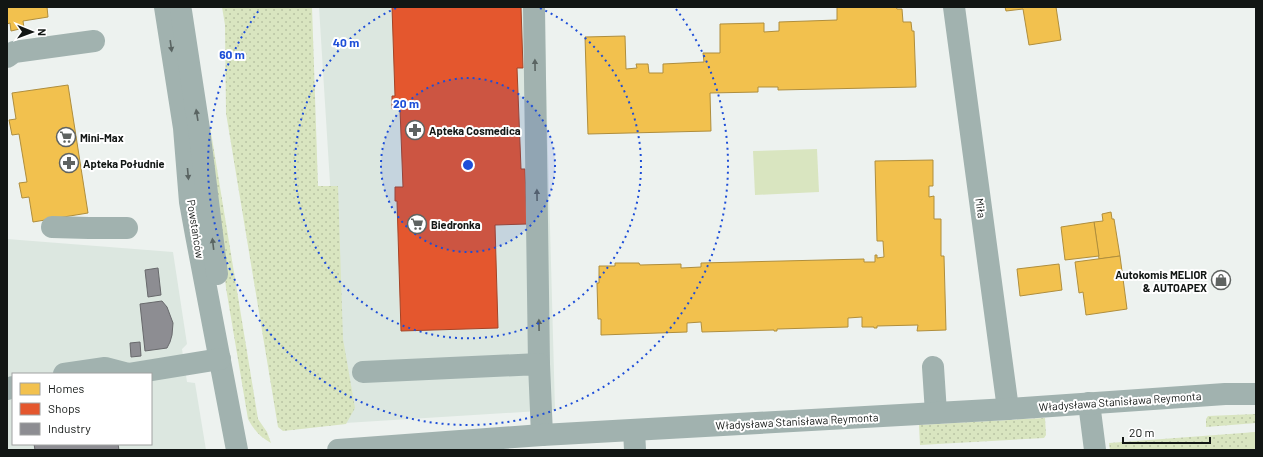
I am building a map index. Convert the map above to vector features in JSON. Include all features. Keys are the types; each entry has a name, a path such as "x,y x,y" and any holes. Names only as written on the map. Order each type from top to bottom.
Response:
{"street":[{"name":"Powstańców","path":"165,7 184,128 190,202 238,450"},
{"name":"Powstańców","path":"180,7 199,130 238,450"},
{"path":"534,7 542,435"},
{"name":"Miła","path":"954,7 1008,409"},
{"path":"7,57 14,52 94,41"},
{"path":"52,227 127,228"},
{"path":"134,373 220,359"},
{"path":"363,372 540,364"},
{"path":"933,367 936,413"},
{"path":"71,373 106,368 124,373"},
{"name":"Władysława Stanisława Reymonta","path":"338,450 542,435 635,440 936,413 1225,394 1256,394"},
{"path":"1090,403 1095,450"}],"shaded area":[{"path":"319,7 544,7 555,410 345,423"},
{"path":"7,239 173,252 187,344 182,349 187,382 195,383 206,450 7,450"}],"green space":[{"path":"222,7 312,7 318,186 338,186 343,339 355,408 346,424 283,431 278,427 226,113 225,25"},
{"path":"210,126 258,419 267,432 271,443 258,433 248,419 226,288"},
{"path":"817,149 819,192 755,195 753,151"},
{"path":"1256,414 1256,423 1206,427 1206,419 1208,416"},
{"path":"1045,418 1046,435 1044,438 920,445 919,425"},
{"path":"1256,432 1256,450 1110,450 1109,443"},
{"path":"1256,432 1256,450 1247,450 1248,433"}],"building: Homes":[{"path":"7,7 47,7 48,17 23,21 24,28 11,31 10,23 7,24"},
{"path":"837,7 896,7 897,9 902,9 903,22 911,22 912,31 914,31 916,87 778,90 778,87 758,87 758,92 710,93 711,131 588,134 585,37 625,36 626,69 637,68 636,64 648,64 649,73 663,73 663,64 704,62 703,53 720,53 720,24 764,23 764,32 779,31 779,22 837,20"},
{"path":"1005,7 1056,7 1061,40 1029,45 1023,9 1006,11"},
{"path":"68,85 88,213 33,222 29,197 22,198 19,183 27,182 19,134 12,135 9,120 16,119 12,93"},
{"path":"933,160 933,186 929,186 929,197 934,196 934,219 941,219 941,256 944,256 946,330 917,331 918,325 877,326 877,328 862,327 862,317 848,318 848,327 777,329 777,331 702,332 701,322 687,323 687,332 601,335 601,319 598,319 597,283 599,283 599,266 615,266 615,263 639,263 640,265 681,264 681,268 701,267 701,263 864,259 864,262 875,262 875,255 877,255 877,258 884,257 883,241 877,241 875,161"},
{"path":"1111,212 1112,219 1114,219 1120,256 1099,259 1094,222 1103,221 1102,214"},
{"path":"1094,222 1099,256 1065,260 1061,227"},
{"path":"1120,256 1127,309 1086,315 1083,292 1079,293 1075,262"},
{"path":"1059,264 1062,290 1020,296 1017,269"}],"building: Shops":[{"path":"392,7 521,7 523,68 517,68 521,169 525,169 527,224 495,225 498,328 401,331 397,201 395,201 395,187 403,187 400,109 392,109 392,96 395,96"}],"building: Industry":[{"path":"158,268 161,295 148,297 145,270"},
{"path":"162,301 167,307 173,323 170,342 167,348 145,351 140,304"},
{"path":"140,342 141,356 131,357 130,343"},
{"path":"34,445 118,445 119,450 35,450"}],"place":[{"name":"Apteka Cosmedica","path":"415,130"},
{"name":"Mini-Max","path":"66,137"},
{"name":"Apteka Południe","path":"69,163"},
{"name":"Biedronka","path":"417,224"},
{"name":"Autokomis MELIOR & AUTOAPEX","path":"1221,280"}]}
